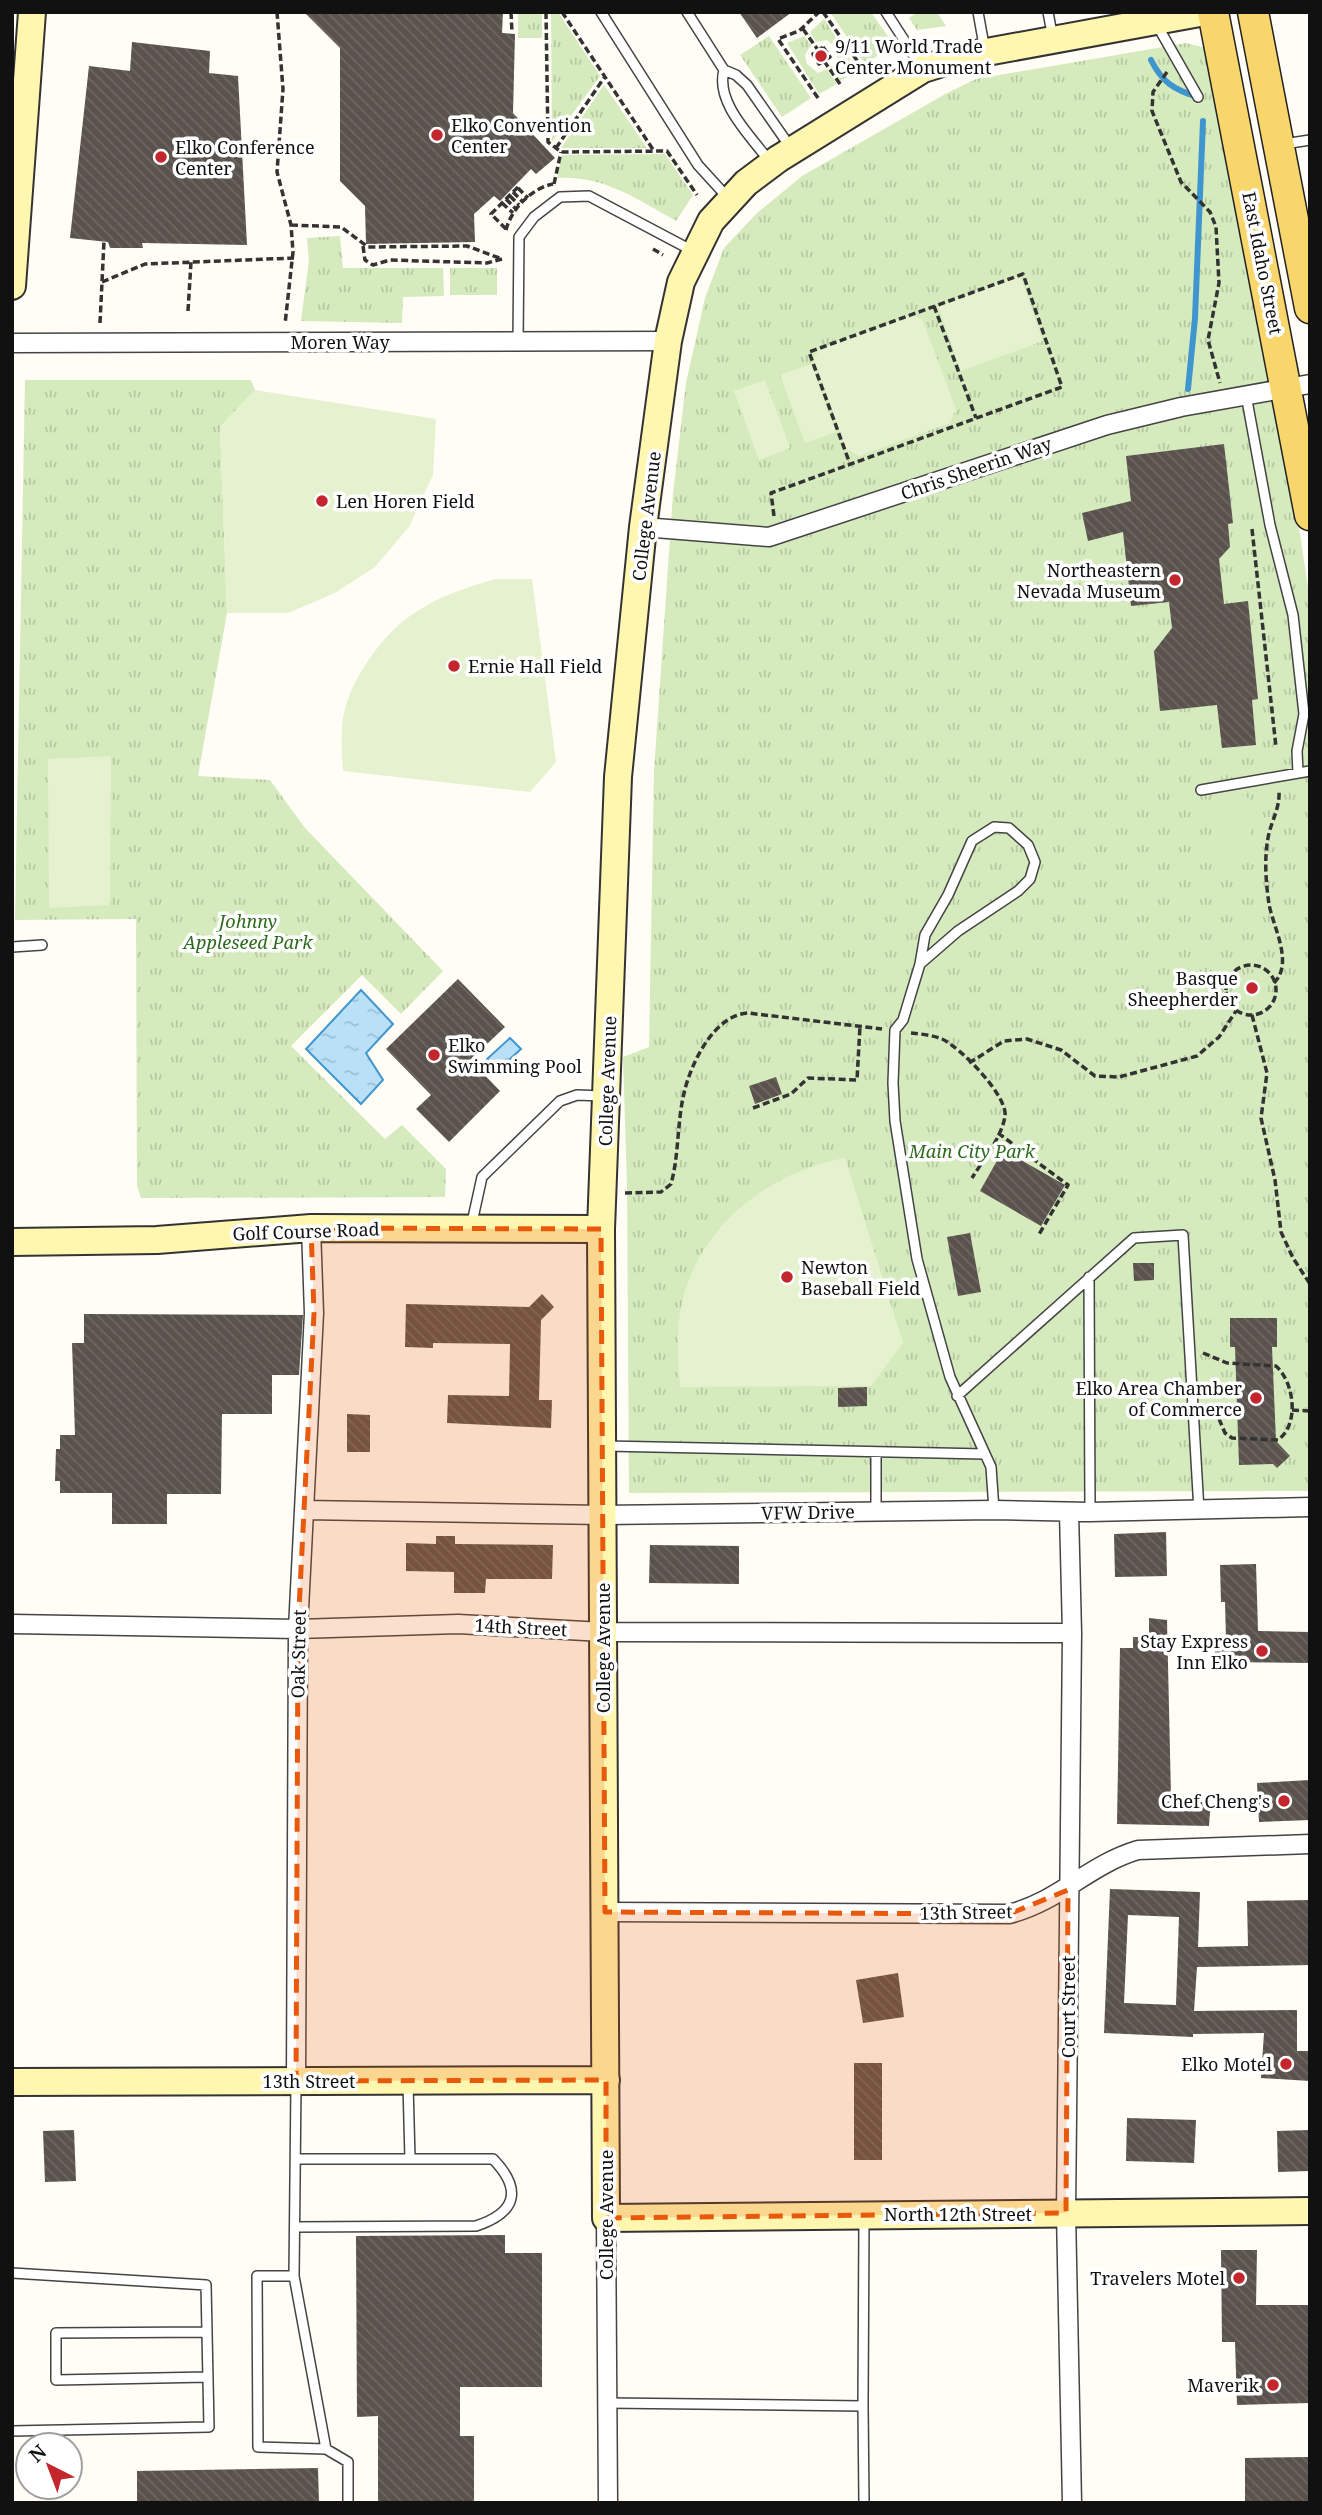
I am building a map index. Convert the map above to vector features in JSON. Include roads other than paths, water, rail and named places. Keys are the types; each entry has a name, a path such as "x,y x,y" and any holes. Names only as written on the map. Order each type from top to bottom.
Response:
{"main road":[{"name":"East Idaho Street","path":"1213,12 1299,386 1310,515"},
{"path":"1253,12 1310,309"}],"street":[{"path":"12,286 32,12"},
{"name":"College Avenue","path":"608,2503 602,1193 618,777 643,527 668,341 681,282 711,220 730,199 782,157 923,69 951,59 1053,41 1141,18 1205,12"},
{"name":"Moren Way","path":"12,342 668,341"},
{"name":"Chris Sheerin Way","path":"643,527 760,538 776,536 1068,437 1225,399 1299,386"},
{"name":"Golf Course Road","path":"12,1242 157,1240 311,1228 601,1228"},
{"name":"Oak Street","path":"296,2081 298,1629 314,1313 311,1228"},
{"name":"VFW Drive","path":"305,1510 603,1514 1199,1511 1310,1507"},
{"name":"Court Street","path":"1069,1512 1072,1633 1066,2213 1072,2503"},
{"name":"14th Street","path":"12,1624 298,1629 458,1623 603,1632 1072,1633"},
{"name":"13th Street","path":"605,1912 1009,1913 1035,1907 1068,1889 1084,1874 1114,1857 1138,1850 1310,1844"},
{"name":"13th Street","path":"12,2082 606,2080"},
{"name":"North 12th Street","path":"606,2218 1310,2211"}],"lane":[{"path":"601,12 698,165 730,199"},
{"path":"687,12 724,70 736,75 747,85 782,157"},
{"path":"886,12 923,69"},
{"path":"978,12 985,52"},
{"path":"1048,12 1053,41"},
{"path":"1141,18 1198,97"},
{"path":"724,70 721,85 725,99 782,157"},
{"path":"1279,145 1310,140"},
{"path":"518,342 519,237 534,217 560,197 589,196 694,251"},
{"path":"1246,395 1270,525 1293,615 1304,714 1297,751 1298,773"},
{"path":"1201,790 1310,771"},
{"path":"920,964 958,931 1030,879 1034,855 1024,839 1012,830 994,827 972,841 948,895 925,935 920,964 903,1020 895,1030 895,1121 910,1220 927,1297 957,1396 992,1472 994,1510"},
{"path":"12,947 42,945"},
{"path":"471,1228 482,1177 560,1101 577,1095 606,1096"},
{"path":"957,1396 1133,1238 1183,1235 1199,1511"},
{"path":"1090,1277 1090,1512"},
{"path":"602,1446 985,1454"},
{"path":"876,1452 876,1511"},
{"path":"296,2081 295,2276 326,2449"},
{"path":"408,2081 410,2159"},
{"path":"295,2227 476,2225 498,2219 509,2206 511,2188 504,2171 492,2160 296,2159"},
{"path":"864,2214 864,2503"},
{"path":"12,2273 206,2285 209,2427 12,2431"},
{"path":"295,2276 257,2276 258,2447 326,2449 348,2462 348,2503"},
{"path":"207,2332 56,2333 56,2380 208,2377"},
{"path":"607,2403 863,2406"}],"water":[{"path":"361,990 393,1024 366,1053 383,1080 361,1104 306,1049"},
{"path":"510,1038 521,1049 497,1071 487,1059"}],"waterway":[{"path":"1151,60 1170,84 1198,97"},
{"path":"1188,389 1195,318 1203,121"}],"place":[{"name":"9/11 World Trade Center Monument","path":"821,56"},
{"name":"Elko Convention Center","path":"437,135"},
{"name":"Elko Conference Center","path":"161,157"},
{"name":"Len Horen Field","path":"322,501"},
{"name":"Northeastern Nevada Museum","path":"1175,580"},
{"name":"Ernie Hall Field","path":"454,666"},
{"name":"Basque Sheepherder","path":"1252,988"},
{"name":"Elko Swimming Pool","path":"434,1055"},
{"name":"Newton Baseball Field","path":"787,1277"},
{"name":"Elko Area Chamber of Commerce","path":"1256,1398"},
{"name":"Stay Express Inn Elko","path":"1262,1651"},
{"name":"Chef Cheng's","path":"1284,1801"},
{"name":"Elko Motel","path":"1286,2064"},
{"name":"Travelers Motel","path":"1239,2278"},
{"name":"Maverik","path":"1273,2385"}],"park label":[{"name":"Johnny Appleseed Park","path":"248,932"},
{"name":"Main City Park","path":"972,1151"}]}
